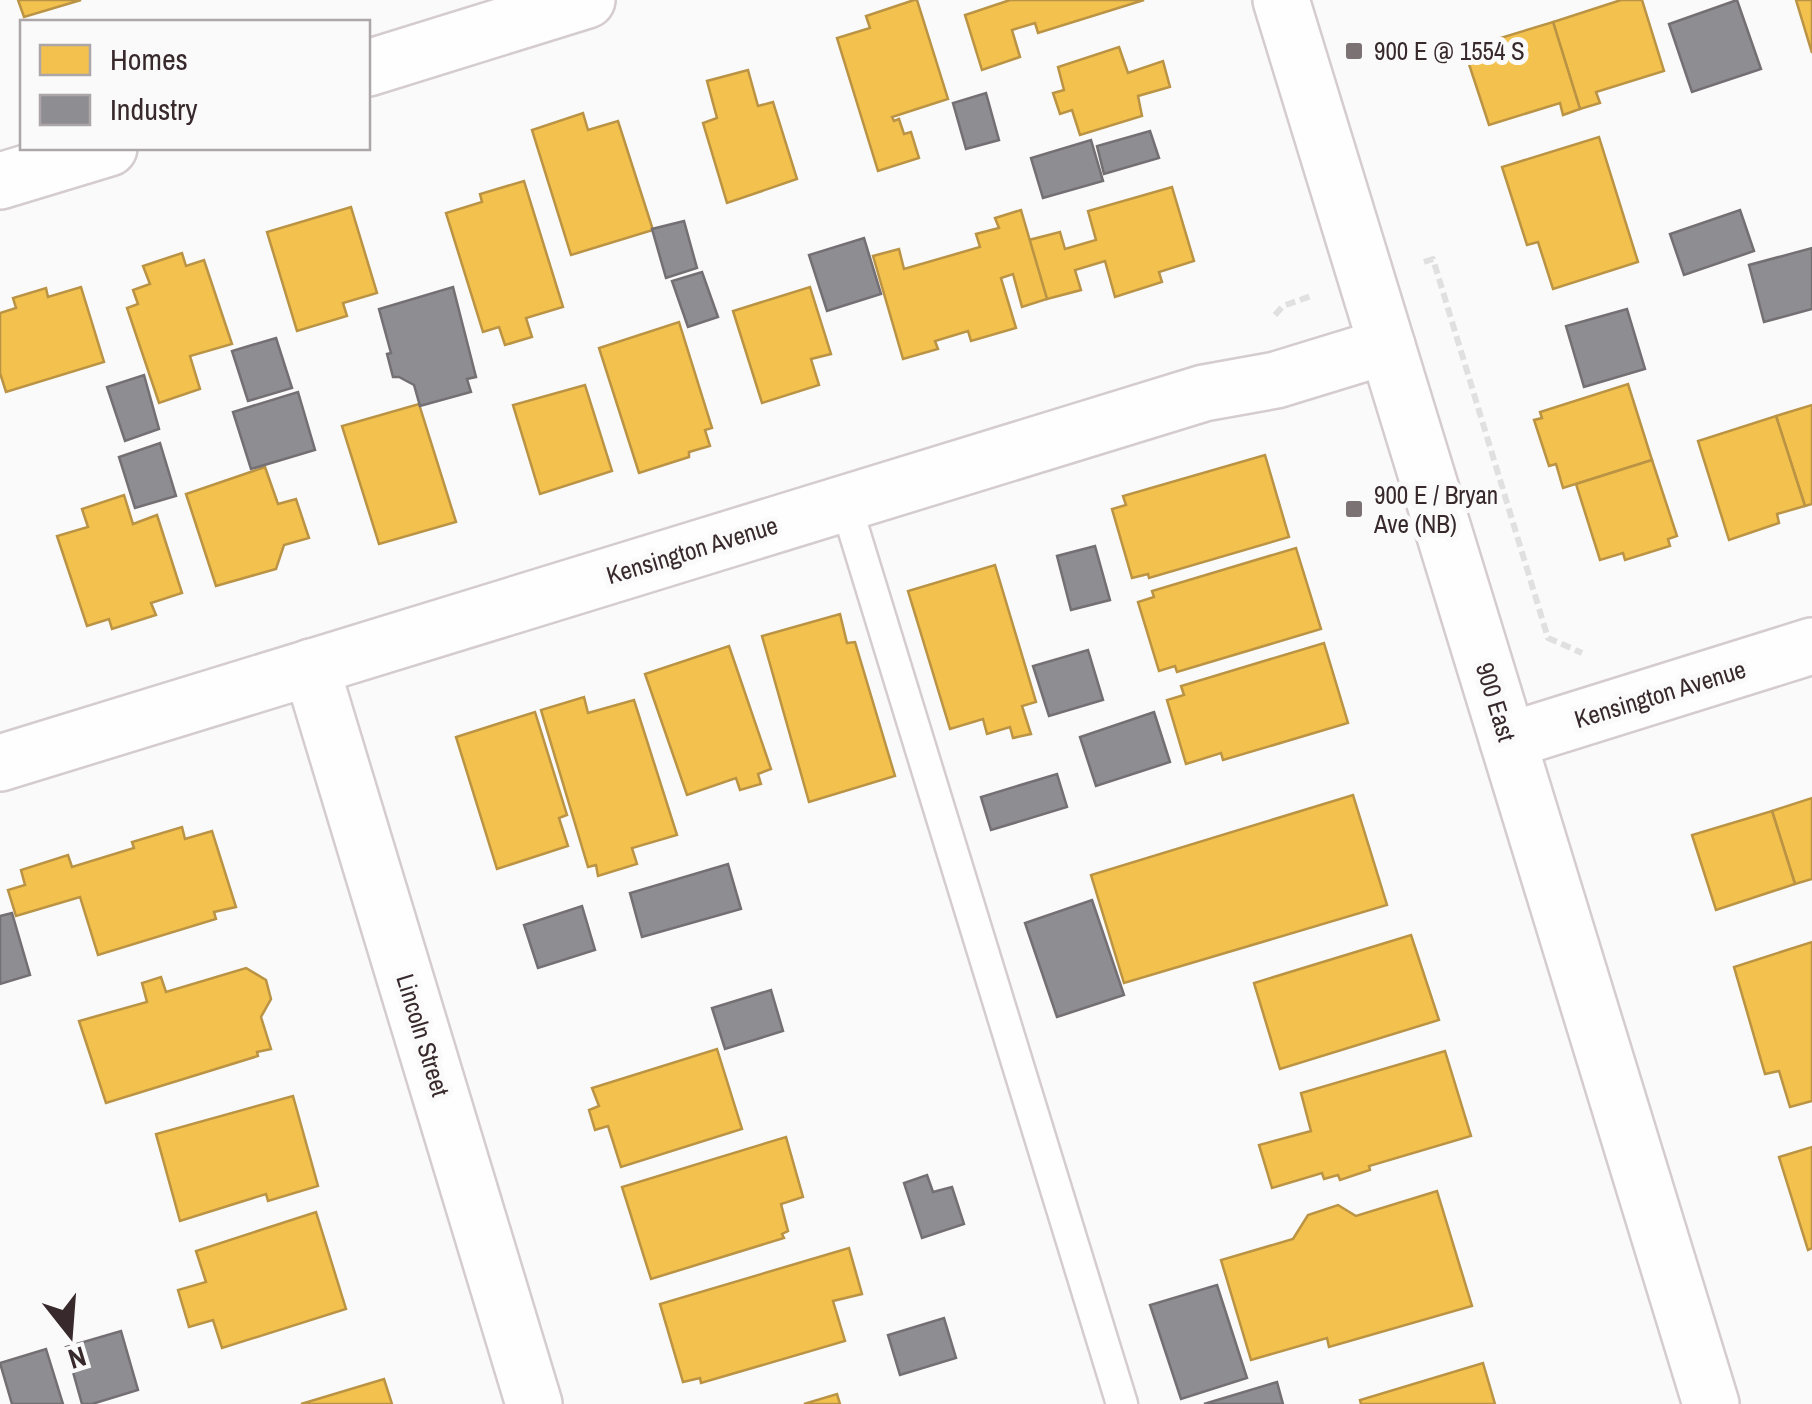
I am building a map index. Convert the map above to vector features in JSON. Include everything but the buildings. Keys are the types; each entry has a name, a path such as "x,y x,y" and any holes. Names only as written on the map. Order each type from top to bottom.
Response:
{"street":[{"path":"370,67 587,0"},
{"name":"900 East","path":"1281,0 1711,1404"},
{"path":"0,181 102,150"},
{"name":"Kensington Avenue","path":"0,762 1204,393 1276,380 1387,346"},
{"name":"Kensington Avenue","path":"1508,741 1812,646"},
{"name":"Lincoln Street","path":"311,667 534,1404"}],"lane":[{"path":"845,502 1122,1404"}],"path":[{"path":"1432,259 1548,638"},
{"path":"1283,306 1312,296"}],"place":[{"name":"900 E @ 1554 S","path":"1354,51"},
{"name":"900 E / Bryan Ave (NB)","path":"1354,509"}]}
